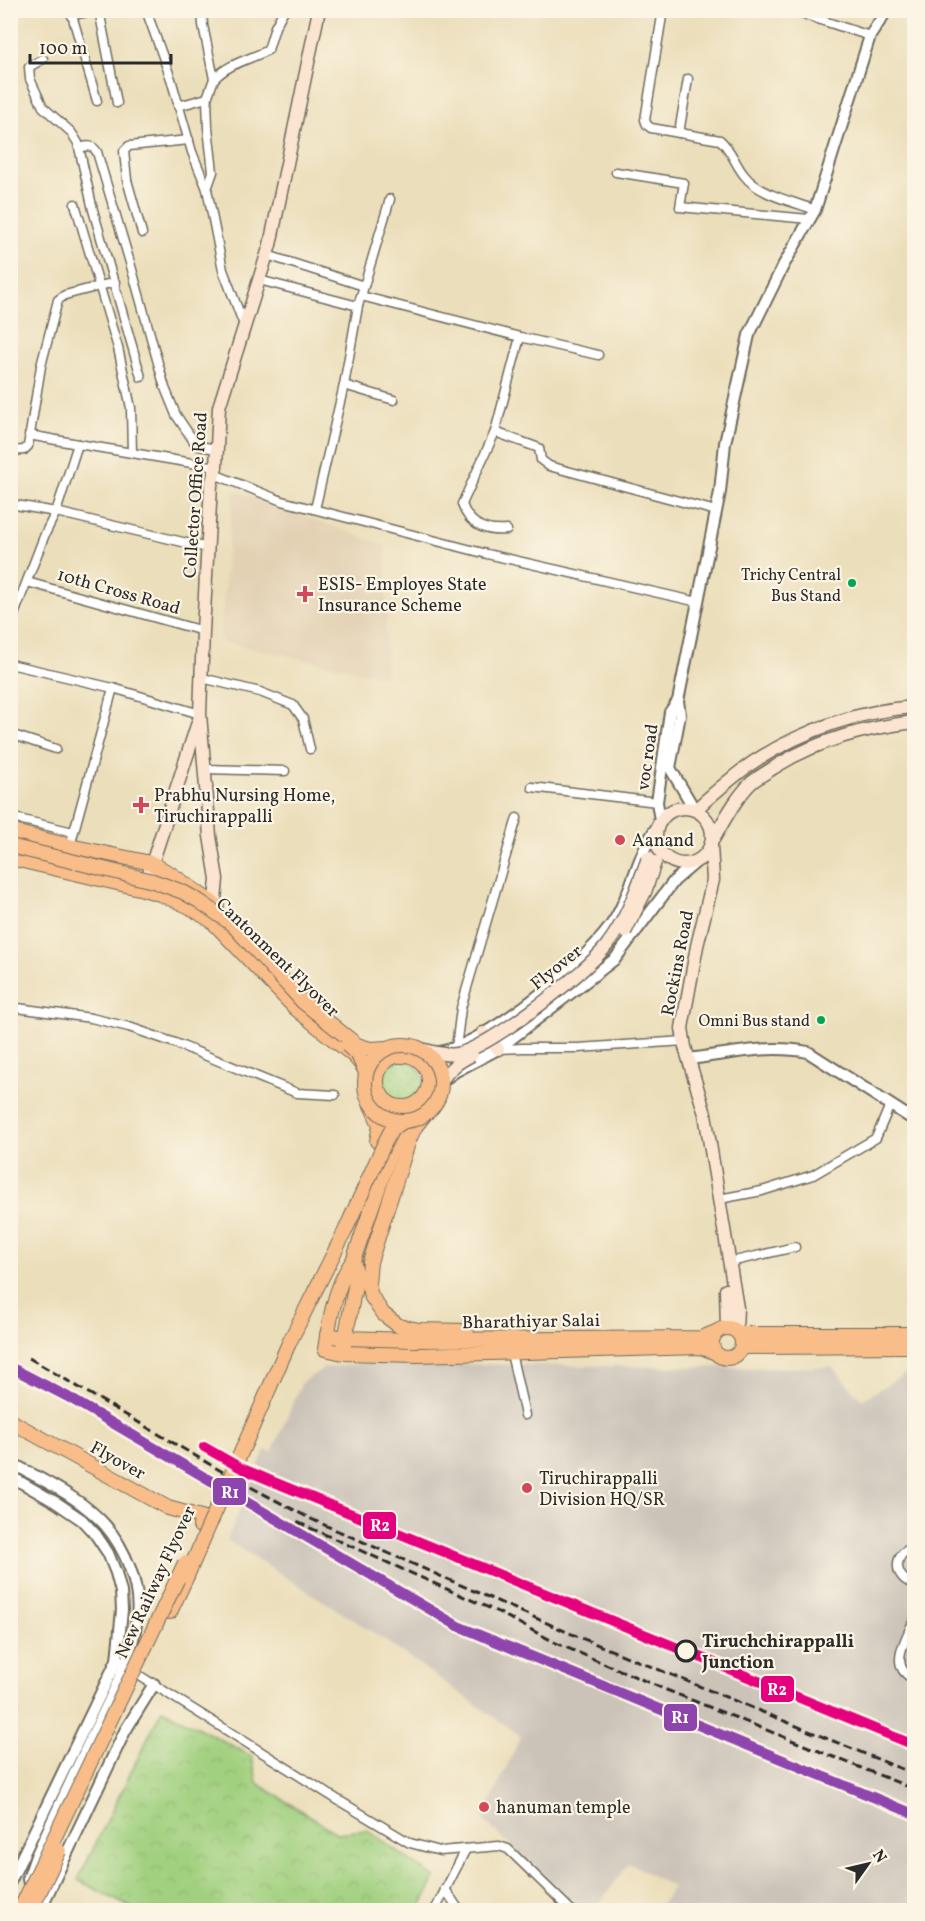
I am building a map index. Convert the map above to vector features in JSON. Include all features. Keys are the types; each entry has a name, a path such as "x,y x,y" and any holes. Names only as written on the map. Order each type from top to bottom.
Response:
{"main road":[{"name":"Collector Office Road","path":"212,921 217,879 210,836 200,714 202,631 211,485 215,470 219,407 267,255 319,10"},
{"path":"694,810 754,762 813,729 870,713 915,707"},
{"path":"141,886 151,863 200,714"},
{"path":"656,859 678,864 695,863 702,858 737,800 752,783 789,759 825,742 861,730 915,722"},
{"path":"657,829 672,810 680,808 694,810 706,819 712,833 711,843"},
{"name":"Flyover","path":"441,1081 457,1062 501,1039 602,962 615,948 628,928 645,892 656,859 657,829"},
{"path":"10,831 151,863 171,874 215,905 253,938 300,993 375,1052 412,1054 431,1057 438,1068 441,1081 440,1093 434,1105 424,1102 399,1107 366,1093 364,1083 370,1062 377,1054 387,1048"},
{"name":"Rockins Road","path":"711,843 713,880 697,946 682,1028 705,1114 730,1262 737,1308 732,1334"},
{"name":"Cantonment Flyover","path":"10,846 153,881 183,892 231,924 295,994 357,1045 370,1049 387,1048 398,1044 410,1045 412,1054"},
{"name":"Cantonment Flyover","path":"10,852 141,886 184,899 206,911 245,945 300,1006 355,1051 366,1072"},
{"path":"10,858 141,886 188,906 212,921 295,1008 354,1056 369,1074 385,1116 404,1121 415,1119 424,1102"},
{"name":"Flyover","path":"412,1054 451,1054 472,1050 571,980 604,949 621,925 656,859"},
{"path":"483,1034 498,1049"},
{"path":"394,1143 395,1122 378,1099 378,1076 387,1061 394,1057 412,1054"},
{"path":"412,1054 424,1068 428,1084 370,1262 368,1284 371,1296 383,1314 391,1321 409,1329 489,1332 504,1339"},
{"name":"Rockins Road","path":"698,1087 697,1112 721,1248 732,1334"},
{"name":"New Railway Flyover","path":"31,1911 187,1576 206,1523 279,1347 344,1216 377,1141 380,1125 378,1099"},
{"path":"353,1261 357,1276 343,1353 325,1349 346,1270 353,1261 401,1126 424,1102"},
{"name":"New Railway Flyover","path":"18,1911 206,1523 385,1142 392,1129 404,1121"},
{"path":"714,1352 711,1339 732,1334"},
{"name":"Bharathiyar Salai","path":"732,1334 915,1346"},
{"name":"Bharathiyar Salai","path":"343,1353 417,1355 701,1347 728,1359 737,1355 732,1334"},
{"name":"Bharathiyar Salai","path":"327,1335 345,1338 412,1340 701,1338 732,1334 915,1334"},
{"name":"Flyover","path":"10,1421 168,1508 206,1523"},
{"name":"Flyover","path":"10,1430 176,1518 206,1523"}],"street":[{"path":"146,10 207,189 223,270 244,325"},
{"path":"202,10 213,79"},
{"path":"207,189 213,172 207,98 213,79 220,71 268,50 275,27 284,10"},
{"path":"663,10 645,120 647,125 651,128 720,140 744,175 753,184 812,215"},
{"path":"790,10 870,36"},
{"name":"voc road","path":"694,810 670,768 680,715 678,701 716,512 725,443 749,335 783,266 812,215 870,36 887,10"},
{"path":"97,101 71,13 93,11 100,15 117,103"},
{"path":"43,59 29,66 30,79 43,107 71,132 79,148 96,220 141,378"},
{"path":"679,133 688,79"},
{"path":"178,106 207,98"},
{"path":"142,232 127,180 124,151 129,146 189,140"},
{"path":"79,148 90,146 97,152 129,256 165,388 176,415 195,443 199,446 217,449"},
{"path":"616,172 684,183 680,207 812,215"},
{"path":"315,509 344,385 358,306 390,199"},
{"path":"75,204 118,348 131,408 132,453"},
{"path":"267,255 364,286"},
{"path":"259,280 358,306"},
{"path":"10,451 24,450 28,446 41,366 56,304 61,296 115,282"},
{"path":"361,296 598,355"},
{"path":"507,530 493,531 477,525 465,512 462,504 495,432 520,337"},
{"path":"344,385 394,400"},
{"path":"495,432 538,448 541,460 549,466 716,512"},
{"path":"29,435 215,470 282,501 487,554 698,602"},
{"path":"10,625 56,512 78,444"},
{"path":"10,504 56,512 208,548"},
{"name":"10th Cross Road","path":"27,582 202,631"},
{"path":"10,663 113,688 200,714"},
{"path":"202,678 260,692 293,705 303,719 310,749"},
{"path":"70,846 113,688"},
{"name":"voc road","path":"657,829 657,802 670,712 678,701"},
{"path":"10,734 56,749"},
{"path":"204,770 285,771"},
{"path":"532,787 657,802"},
{"path":"10,817 73,832"},
{"path":"456,1048 461,1008 517,818"},
{"path":"412,1054 456,1048 483,1034 536,997 580,959 605,934 625,900 647,841 657,829"},
{"path":"424,1102 456,1071 498,1049 615,959 674,881 695,863"},
{"path":"10,1007 91,1018 129,1027 175,1043 297,1093 335,1095"},
{"path":"498,1049 578,1048 685,1041"},
{"path":"689,1059 771,1048 790,1048 808,1052 915,1120"},
{"path":"719,1199 762,1191 813,1175 876,1138 890,1105"},
{"path":"730,1262 795,1247"},
{"path":"511,1353 525,1415"},
{"path":"10,1462 64,1493 89,1510 106,1526 121,1548 131,1571 137,1596 138,1616 121,1663 28,1878 31,1911"},
{"path":"10,1476 82,1520 96,1535 108,1553 121,1592 122,1610 121,1663 10,1882"},
{"path":"915,1548 901,1555 898,1566 901,1577 915,1584"},
{"path":"915,1620 900,1654 903,1672 915,1679"},
{"path":"121,1663 410,1843 440,1851 499,1846 508,1849 571,1911"},
{"path":"40,1911 125,1731 154,1684"},
{"path":"435,1911 466,1849"},
{"path":"445,1889 459,1911"},
{"path":"10,1900 18,1911"}],"shaded area":[{"name":"ESIS- Employes State Insurance Scheme","path":"233,490 386,546 386,677 220,641"},
{"path":"363,1363 832,1367 862,1400 914,1368 914,1910 657,1910 673,1887 629,1863 595,1910 583,1910 482,1819 521,1736 377,1635 227,1540 265,1450 272,1452 302,1382 324,1368"}],"green space":[{"path":"402,1061 410,1062 417,1067 422,1074 422,1090 417,1097 410,1102 402,1103 394,1102 387,1097 382,1090 381,1082 382,1074 387,1067 394,1062"},
{"path":"162,1709 252,1756 257,1783 336,1833 367,1830 435,1878 419,1910 135,1910 78,1880"}],"railway":[{"path":"29,1358 228,1475 311,1519 574,1635 914,1774"},
{"path":"10,1367 68,1397 458,1626 914,1814"},
{"path":"274,1482 914,1745"},
{"path":"297,1522 498,1612 558,1644 914,1789"}],"transit line":[{"name":"R1","path":"10,1367 68,1397 458,1626 914,1814"},
{"name":"R2","path":"204,1447 241,1468 274,1482 914,1745"}],"place":[{"name":"Trichy Central Bus Stand","path":"852,583"},
{"name":"ESIS- Employes State Insurance Scheme","path":"305,594"},
{"name":"Prabhu Nursing Home, Tiruchirappalli","path":"141,805"},
{"name":"Aanand","path":"620,840"},
{"name":"Omni Bus stand","path":"821,1020"},
{"name":"Tiruchirappalli Division HQ/SR","path":"527,1488"},
{"name":"Tiruchchirappalli Junction","path":"686,1651"},
{"name":"hanuman temple","path":"484,1807"}]}
